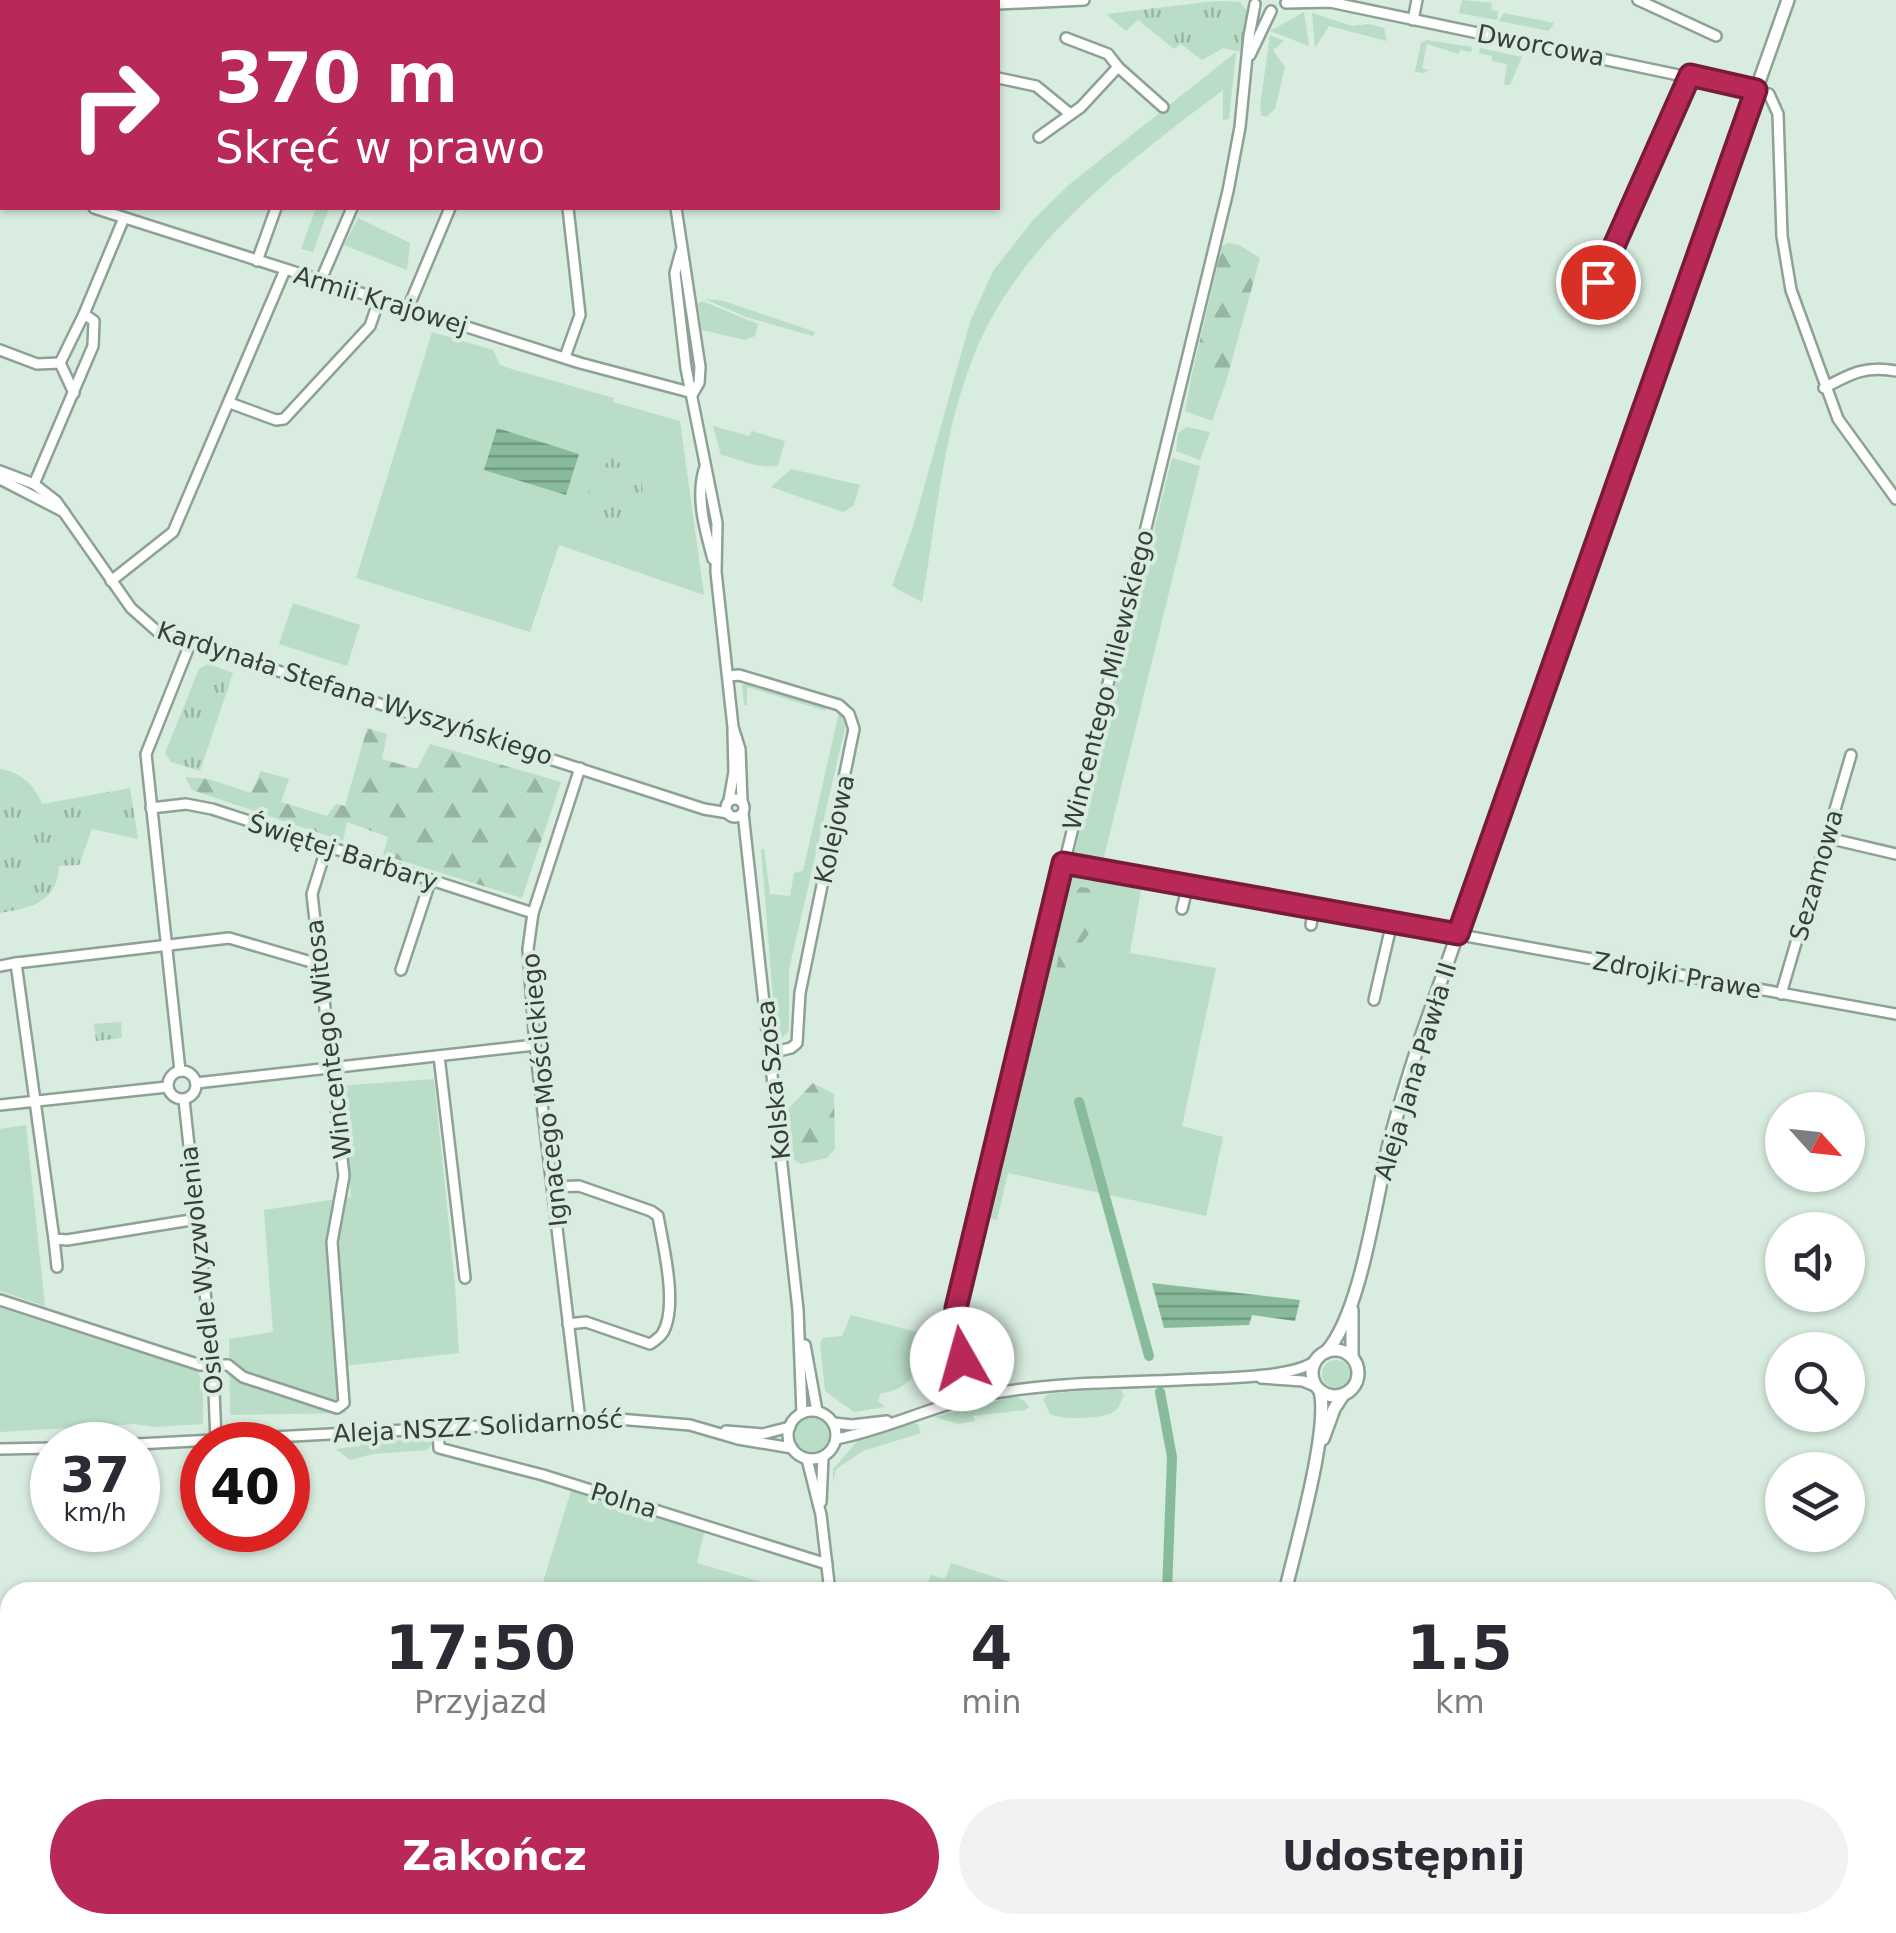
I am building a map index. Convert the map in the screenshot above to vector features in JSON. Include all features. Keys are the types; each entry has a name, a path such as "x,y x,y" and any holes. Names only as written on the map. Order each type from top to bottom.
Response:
{"main road":[{"name":"Aleja Jana Pawła II","path":"1326,1352 1341,1331 1353,1296 1405,1086 1788,0"},
{"name":"Aleja Jana Pawła II","path":"1352,1358 1353,1296"},
{"path":"1286,1582 1312,1476 1334,1408 1358,1379 1352,1358 1340,1350 1326,1352 1315,1362 1312,1374 1322,1402 1312,1476"},
{"path":"1318,1388 1330,1396 1344,1395"}],"street":[{"path":"1000,4 1079,0"},
{"path":"1413,20 1418,0"},
{"path":"1638,0 1716,36"},
{"name":"Dworcowa","path":"1287,2 1324,1 1756,90"},
{"path":"1253,2 1271,12 1287,2"},
{"name":"Wincentego Milewskiego","path":"974,1398 955,1329 956,1308 1228,191 1240,127 1253,2"},
{"name":"Wincentego Milewskiego","path":"1249,58 1271,12"},
{"path":"1066,38 1108,54 1163,107"},
{"path":"1039,136 1082,107 1118,67"},
{"path":"1584,314 1690,75"},
{"path":"1000,78 1036,86 1069,113"},
{"path":"1756,90 1769,94 1776,106 1791,290 1824,388 1845,433 1896,499"},
{"name":"Armii Krajowej","path":"100,210 565,358 693,393"},
{"path":"257,261 275,210"},
{"path":"320,282 351,210"},
{"path":"408,308 449,210"},
{"path":"565,358 580,314 568,210"},
{"name":"Kolska Szosa","path":"676,210 700,367 693,393"},
{"path":"60,363 124,218"},
{"name":"Kolska Szosa","path":"681,251 675,273 686,368 717,523 716,572 733,727 740,749 734,809 747,850 770,1053 798,1310 802,1413"},
{"path":"111,580 173,532 284,270"},
{"path":"230,404 276,420 284,418 370,326 379,300"},
{"path":"34,484 93,346 94,321 84,314"},
{"path":"0,350 37,364 60,363"},
{"path":"60,363 74,394"},
{"path":"686,368 685,378 670,388 682,396 698,421"},
{"path":"1824,388 1859,369 1896,370"},
{"name":"Kardynała Stefana Wyszyńskiego","path":"1,475 34,484 48,493 141,620 158,632 696,806 734,809"},
{"name":"Kardynała Stefana Wyszyńskiego","path":"1,475 65,513"},
{"path":"180,1071 146,754 190,644"},
{"name":"Kolejowa","path":"728,676 740,674 839,705 854,726 800,993 798,1038 794,1047 770,1053"},
{"name":"Sezamowa","path":"1781,994 1851,755"},
{"name":"Ignacego Mościckiego","path":"580,768 533,913 528,950 535,1044 580,1420"},
{"name":"Świętej Barbary","path":"151,808 186,804 206,807 533,913"},
{"path":"1828,838 1896,854"},
{"name":"Wincentego Witosa","path":"214,1364 228,1365 243,1377 337,1408 346,1398 332,1242 344,1176 312,894 327,846"},
{"name":"Zdrojki Prawe","path":"1063,863 1896,1014"},
{"path":"400,970 430,882"},
{"path":"1182,909 1188,886"},
{"path":"1311,925 1314,908"},
{"path":"1374,1000 1392,922"},
{"path":"0,966 229,938 318,964"},
{"path":"16,964 38,1102 56,1266"},
{"path":"196,1083 535,1044"},
{"path":"440,1056 465,1278"},
{"path":"180,1071 190,1074 196,1083 194,1094 184,1100 173,1097 168,1087 170,1077 180,1071"},
{"path":"0,1105 168,1087"},
{"name":"Osiedle Wyzwolenia","path":"184,1100 214,1364 216,1422"},
{"path":"553,1187 578,1186 652,1211 658,1216 666,1261 670,1308 662,1335 650,1344 586,1322 568,1324"},
{"path":"54,1239 197,1219"},
{"path":"0,1300 200,1365 214,1364"},
{"name":"Kolska Szosa","path":"798,1310 818,1411"},
{"name":"Wincentego Milewskiego","path":"947,1404 959,1385 962,1359"},
{"path":"1244,1377 1305,1368 1315,1362"},
{"path":"821,1515 807,1459 792,1448 790,1427 802,1413 818,1411 833,1423 852,1425 895,1420 947,1404 1040,1386 1244,1377 1296,1380 1318,1388"},
{"name":"Aleja NSZZ Solidarność","path":"310,1435 580,1420 657,1421 764,1434 790,1427"},
{"path":"836,1439 878,1429 895,1420"},
{"path":"807,1459 823,1457 832,1450 836,1439 833,1423"},
{"name":"Polna","path":"438,1427 439,1448 544,1475 826,1564"},
{"name":"Aleja NSZZ Solidarność","path":"718,1431 738,1439 792,1448"},
{"path":"0,1449 30,1448"},
{"path":"823,1457 821,1515 829,1582"}],"green space":[{"path":"1462,0 1492,3 1491,10 1498,11 1497,20 1459,13"},
{"path":"1216,1 1240,2 1249,13 1241,52 1223,48 1202,60 1181,44 1174,49 1138,20 1126,31 1106,14"},
{"path":"1304,12 1309,46 1270,31"},
{"path":"1312,13 1352,26 1369,24 1384,28 1387,41 1329,26 1315,48"},
{"path":"1504,13 1554,23 1549,31 1499,21"},
{"path":"1270,35 1284,41 1273,50 1285,67 1275,109 1266,117 1261,115 1260,107"},
{"path":"1427,40 1472,47 1471,52 1460,50 1459,54 1427,44 1422,68 1429,70 1415,72 1421,43"},
{"path":"1480,48 1522,57 1510,85 1504,85 1507,64 1492,61 1492,56 1479,53"},
{"path":"1236,52 1229,119 1223,120 1223,90 1114,175 1048,239 994,313 974,355 955,414 922,602 892,586 913,527 970,322 993,271 1034,219 1070,184"},
{"path":"315,210 328,210 313,252 301,249"},
{"path":"358,218 410,243 407,270 344,245"},
{"path":"1228,243 1260,258 1226,382 1192,374 1222,246"},
{"path":"705,299 724,301 815,332 813,336 746,317"},
{"path":"702,301 758,324 755,336 745,340 702,330 698,304"},
{"path":"432,332 493,350 500,365 521,372 520,375 522,372 614,398 613,402 680,421 704,595 559,545 530,632 356,578"},
{"path":"1192,374 1226,382 1212,421 1185,411"},
{"path":"713,426 749,436 752,431 785,441 778,465 757,465 721,455"},
{"path":"1187,427 1210,432 1200,460 1176,451 1178,433"},
{"path":"610,457 621,464 612,481 632,478 642,483 644,521 604,525 603,508 598,506 591,513 580,505"},
{"path":"1172,458 1200,466 1102,865 1077,859 1075,851"},
{"path":"791,469 860,485 853,506 843,512 771,487"},
{"path":"293,603 360,625 347,666 279,644"},
{"path":"208,664 233,673 200,771 171,762 165,753 199,669"},
{"path":"747,683 825,706 826,711 747,687 747,706 744,705 742,685"},
{"path":"839,712 846,724 789,969 789,1031 782,1038 776,1034 761,849 770,894 790,896 794,873 803,871"},
{"path":"367,728 387,734 382,759 417,769 430,744 561,782 522,898 383,855 388,837 347,822 343,841 192,790 185,777 208,779 251,793 261,771 289,779 281,802 327,816 336,804 345,806"},
{"path":"0,769 26,780 42,804 130,788 138,839 92,829 79,865 59,866 48,896 32,906 0,913"},
{"path":"1073,875 1141,889 1130,953 1216,968 1182,1126 1223,1137 1206,1216 1008,1173 997,1220 985,1217 1066,885"},
{"path":"1080,887 1088,888 1097,915 1091,931 1073,954 1079,969 1071,985 1056,990 1057,962 1072,916 1072,896"},
{"path":"121,1022 122,1038 96,1041 94,1024"},
{"path":"434,1079 459,1353 334,1367 346,1413 230,1415 229,1339 273,1332 264,1210 351,1197 339,1086"},
{"path":"813,1083 834,1094 835,1149 827,1158 801,1164 794,1160 788,1109"},
{"path":"26,1125 45,1306 0,1291 0,1129"},
{"path":"0,1305 198,1371 203,1385 203,1422 160,1427 160,1422 30,1422 30,1430 0,1432"},
{"path":"851,1315 936,1337 909,1381 881,1393 878,1401 885,1407 854,1412 825,1391 820,1344 823,1338 842,1336"},
{"path":"1336,1360 1346,1364 1350,1374 1346,1384 1336,1388 1326,1384 1322,1374 1326,1364"},
{"path":"1121,1390 1124,1395 1111,1413 1084,1418 1050,1414 1043,1399 1048,1394"},
{"path":"1015,1396 1029,1407 973,1416 975,1421 958,1424 935,1417"},
{"path":"812,1418 824,1423 829,1435 824,1447 812,1452 800,1447 795,1435 800,1423"},
{"path":"918,1424 921,1433 863,1451 836,1469 833,1483 833,1469 860,1438"},
{"path":"430,1439 433,1443 427,1450 372,1454 350,1460 336,1449 360,1446 360,1442"},
{"path":"571,1491 704,1532 697,1563 762,1582 543,1582"},
{"path":"951,1563 1010,1582 928,1582 931,1575 945,1579"}],"shaded area":[{"path":"497,428 579,454 566,495 484,470"},
{"path":"1152,1283 1300,1300 1295,1321 1252,1315 1249,1325 1164,1328"}],"waterway":[{"path":"1079,1102 1149,1356"},
{"path":"1160,1392 1172,1457 1167,1582"}],"route":[{"path":"962,1359 955,1329 956,1308 1063,863 1458,934 1756,90 1690,75 1598,282"}]}
